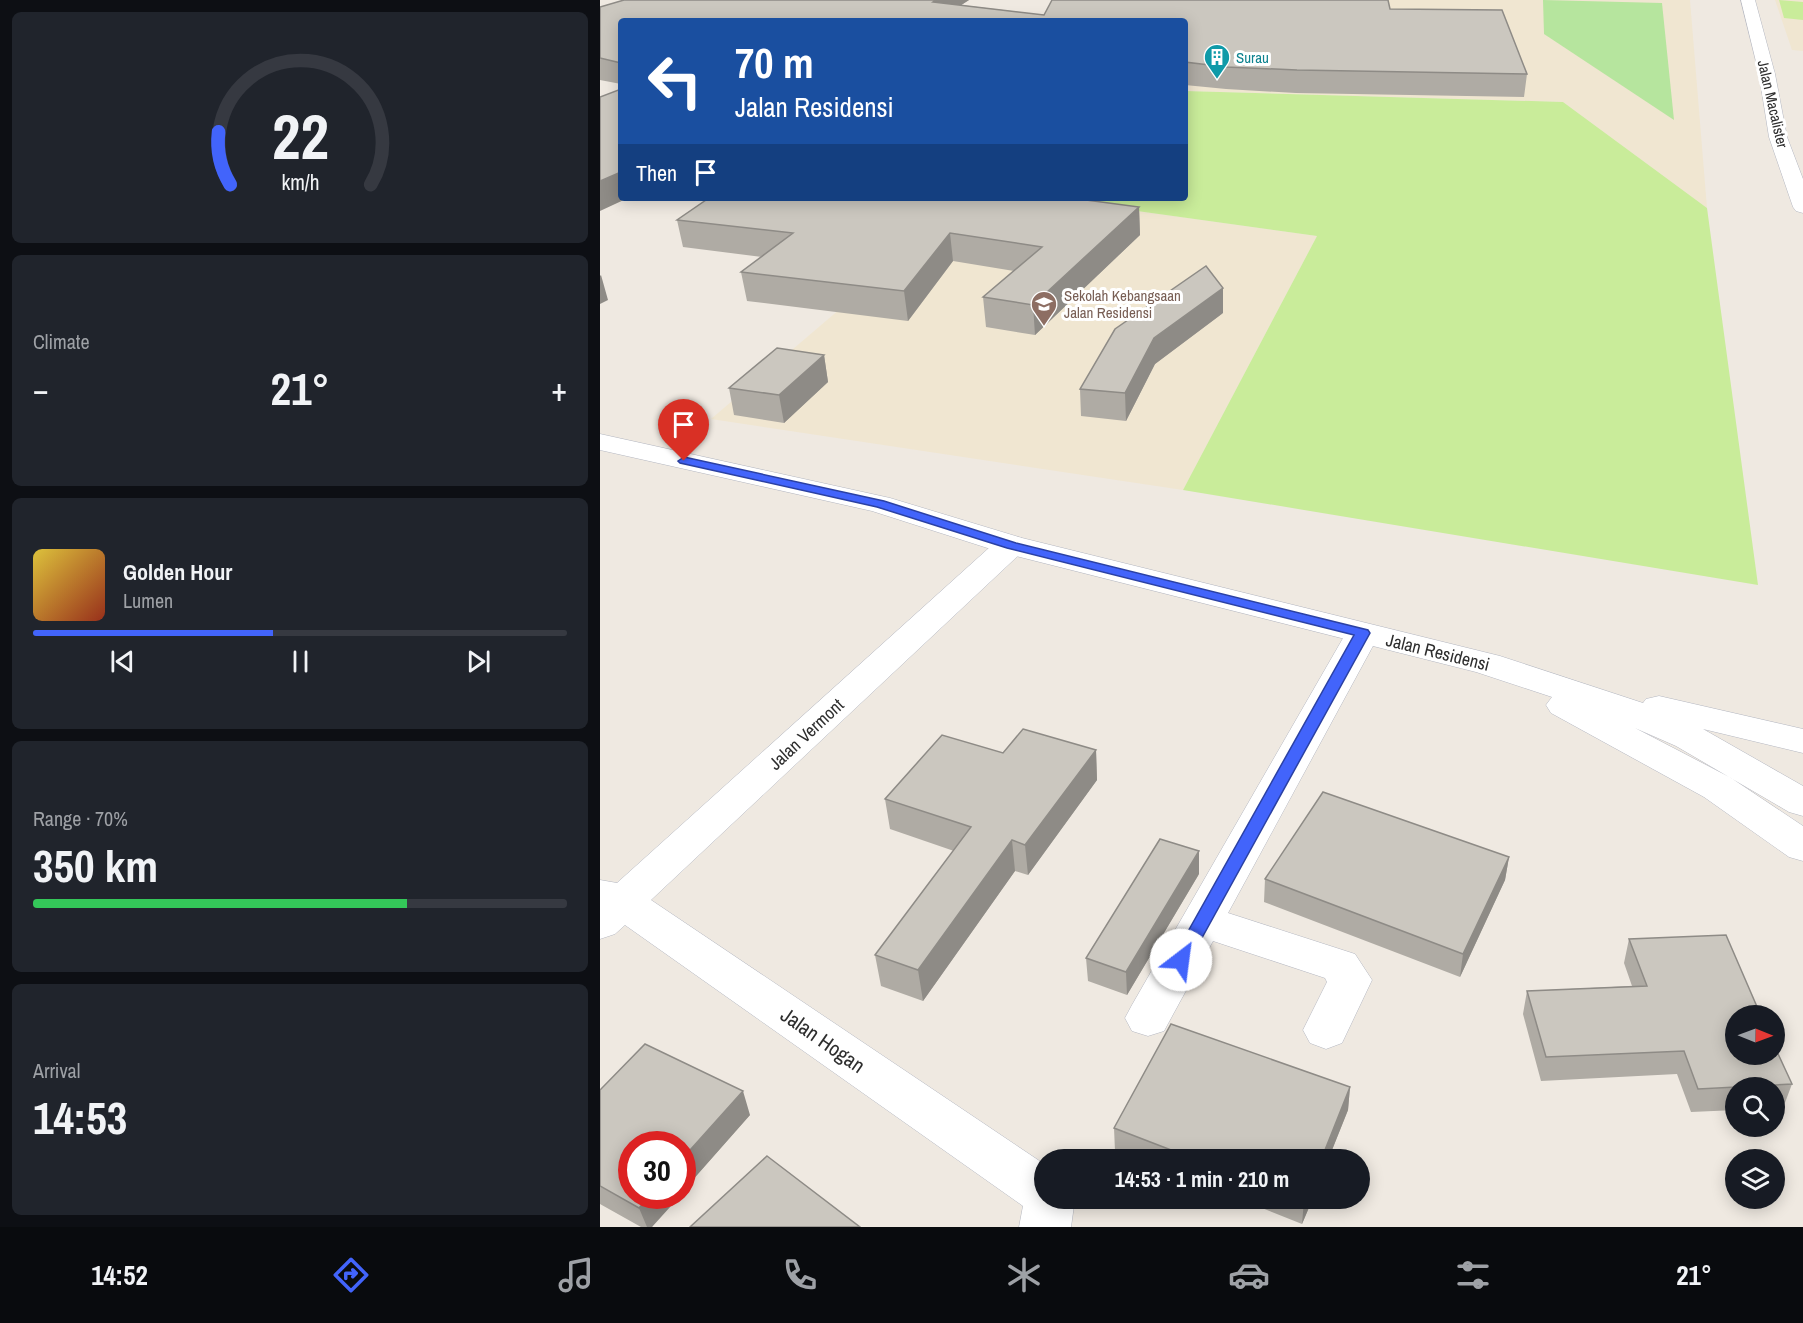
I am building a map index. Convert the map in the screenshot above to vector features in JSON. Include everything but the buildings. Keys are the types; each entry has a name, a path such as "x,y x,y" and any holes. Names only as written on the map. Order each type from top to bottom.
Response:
{"main road":[{"name":"Jalan Macalister","path":"1748,0 1767,74 1778,137 1803,207"},
{"name":"Jalan Residensi","path":"600,442 880,504 1011,545 1488,664 1620,707 1689,737 1803,803"},
{"name":"Jalan Vermont","path":"608,906 1011,545"},
{"path":"1148,1018 1363,633"},
{"path":"1488,664 1803,741"},
{"path":"1488,664 1708,783 1750,808 1803,847"},
{"name":"Jalan Hogan","path":"608,906 1034,1185"},
{"path":"1203,921 1340,966 1350,980 1326,1030"},
{"path":"1045,1227 1048,1209"}],"shaded area":[{"path":"1226,0 1690,0 1707,208 1563,102 1188,91 1188,18 1153,18"},
{"path":"1775,0 1803,0 1803,51 1792,50"},
{"name":"Sekolah Kebangsaan Jalan Residensi","path":"966,201 1066,201 1317,236 1183,490 711,419"}],"green space":[{"path":"1543,0 1662,3 1674,120 1544,34"},
{"path":"1779,0 1803,2 1803,20 1784,18"},
{"path":"1188,91 1563,102 1707,208 1758,585 1183,490 1317,236 1065,201 1188,201"}],"place":[{"name":"Surau","path":"1217,80"},
{"name":"Sekolah Kebangsaan Jalan Residensi","path":"1044,327"}],"route":[{"path":"684,461 880,504 1011,545 1363,633 1181,960"}]}
